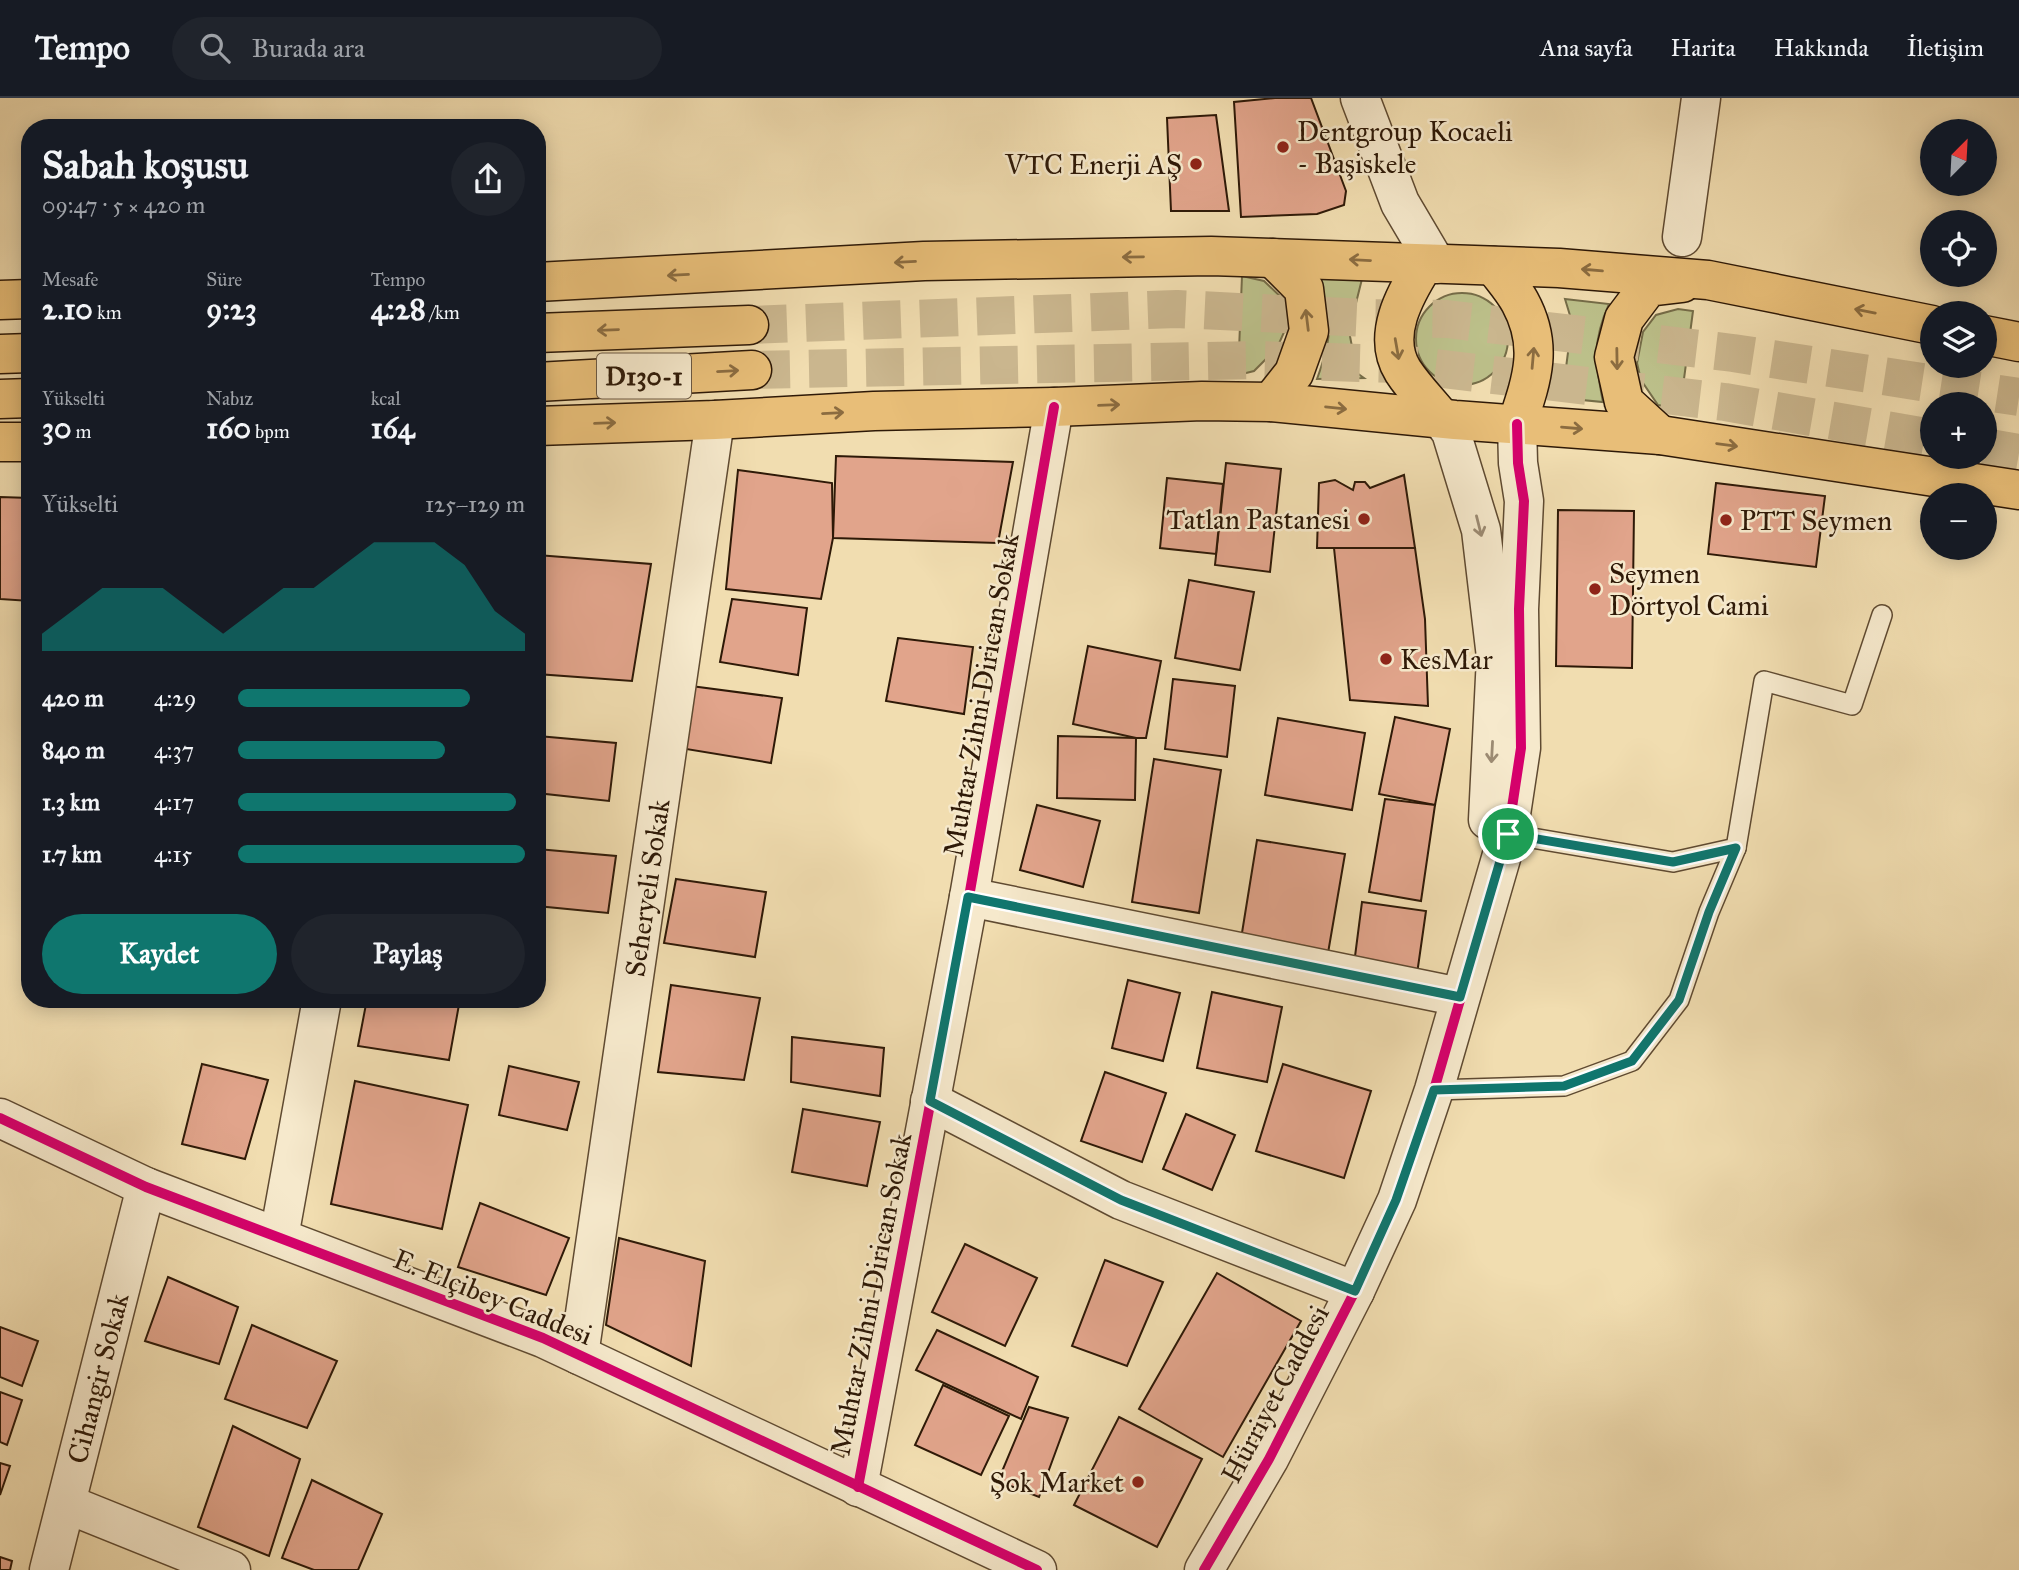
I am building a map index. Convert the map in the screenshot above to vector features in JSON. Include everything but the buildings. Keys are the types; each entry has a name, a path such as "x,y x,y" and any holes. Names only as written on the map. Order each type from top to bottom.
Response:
{"highway":[{"path":"546,282 924,261 1194,255 1559,268 1708,280 1920,322"},
{"path":"1271,402 1294,373 1309,331 1304,289 1272,258"},
{"path":"1430,264 1409,288 1398,314 1394,333 1395,352 1402,370 1441,418"},
{"path":"1494,266 1519,300 1535,341 1534,364 1517,424"},
{"path":"1660,435 1624,402 1614,358 1623,319 1648,288 1708,280"},
{"path":"0,300 21,299"},
{"name":"D130-1","path":"546,333 749,325"},
{"path":"1997,338 2019,342"},
{"path":"0,354 21,353"},
{"name":"D130-1","path":"546,381 752,370"},
{"path":"0,398 21,398"},
{"path":"546,426 874,411 1202,401 1271,402 1660,435 2019,490"},
{"path":"0,442 21,442"}],"street":[{"path":"1360,98 1400,203 1430,264"},
{"path":"1682,237 1701,98"},
{"name":"Muhtar Zihni Dirican Sokak","path":"858,1487 968,897 1054,407"},
{"path":"1441,418 1451,432 1481,530 1496,657 1483,916"},
{"name":"Seheryeli Sokak","path":"579,1355 715,420"},
{"path":"1483,916 1508,834 1521,748 1519,609 1524,501 1518,463 1517,424"},
{"path":"968,897 1460,997"},
{"name":"Hürriyet Caddesi","path":"1204,1570 1269,1459 1355,1291 1396,1200 1434,1090 1483,916"},
{"path":"279,1237 320,1008"},
{"path":"930,1101 1121,1200 1355,1291"},
{"name":"E. Elçibey Caddesi","path":"0,1118 146,1187 543,1338 1037,1570"},
{"name":"Cihangir Sokak","path":"49,1570 146,1187"},
{"path":"67,1504 231,1570"}],"lane":[{"path":"1434,1090 1564,1086 1632,1061 1679,1000 1709,912 1736,848 1764,681 1852,705 1882,615"},
{"path":"1508,834 1673,862 1736,848"}],"green space":[{"path":"1242,276 1264,281 1285,301 1285,330 1277,348 1254,371 1238,375"},
{"path":"1318,277 1362,279 1349,331 1357,373 1364,378 1317,379 1326,351 1329,328"},
{"path":"1462,293 1488,301 1500,313 1508,339 1500,365 1488,377 1462,385 1436,377 1424,365 1416,339 1424,313 1436,301"},
{"path":"1565,299 1609,304 1600,330 1597,352 1603,402 1562,398 1572,322"},
{"path":"1678,309 1693,311 1680,409 1658,405 1641,380 1637,363 1643,332 1656,315"}],"tunnel":[{"path":"749,325 1177,309 1447,319 1733,353 2019,397"},
{"path":"752,370 1254,360 1400,364 1725,402 1920,436"},
{"path":"1997,449 2019,453"}],"cycle path":[{"path":"858,1487 969,897 1054,407"},
{"path":"1204,1570 1269,1459 1355,1291 1397,1200 1434,1090 1508,834 1521,748 1519,609 1524,501 1518,463 1517,424"},
{"path":"0,1118 146,1187 543,1338 1037,1570"}],"place":[{"name":"Dentgroup Kocaeli - Başiskele","path":"1283,147"},
{"name":"VTC Enerji AŞ","path":"1196,164"},
{"name":"Tatlan Pastanesi","path":"1364,519"},
{"name":"PTT Seymen","path":"1726,520"},
{"name":"Seymen Dörtyol Cami","path":"1595,589"},
{"name":"KesMar","path":"1386,659"},
{"name":"Şok Market","path":"1138,1482"}],"route":[{"path":"1508,834 1673,862 1736,848 1709,912 1679,1000 1632,1061 1564,1086 1434,1090 1396,1200 1355,1291 1121,1200 930,1101 968,897 1460,997 1508,834"}]}
